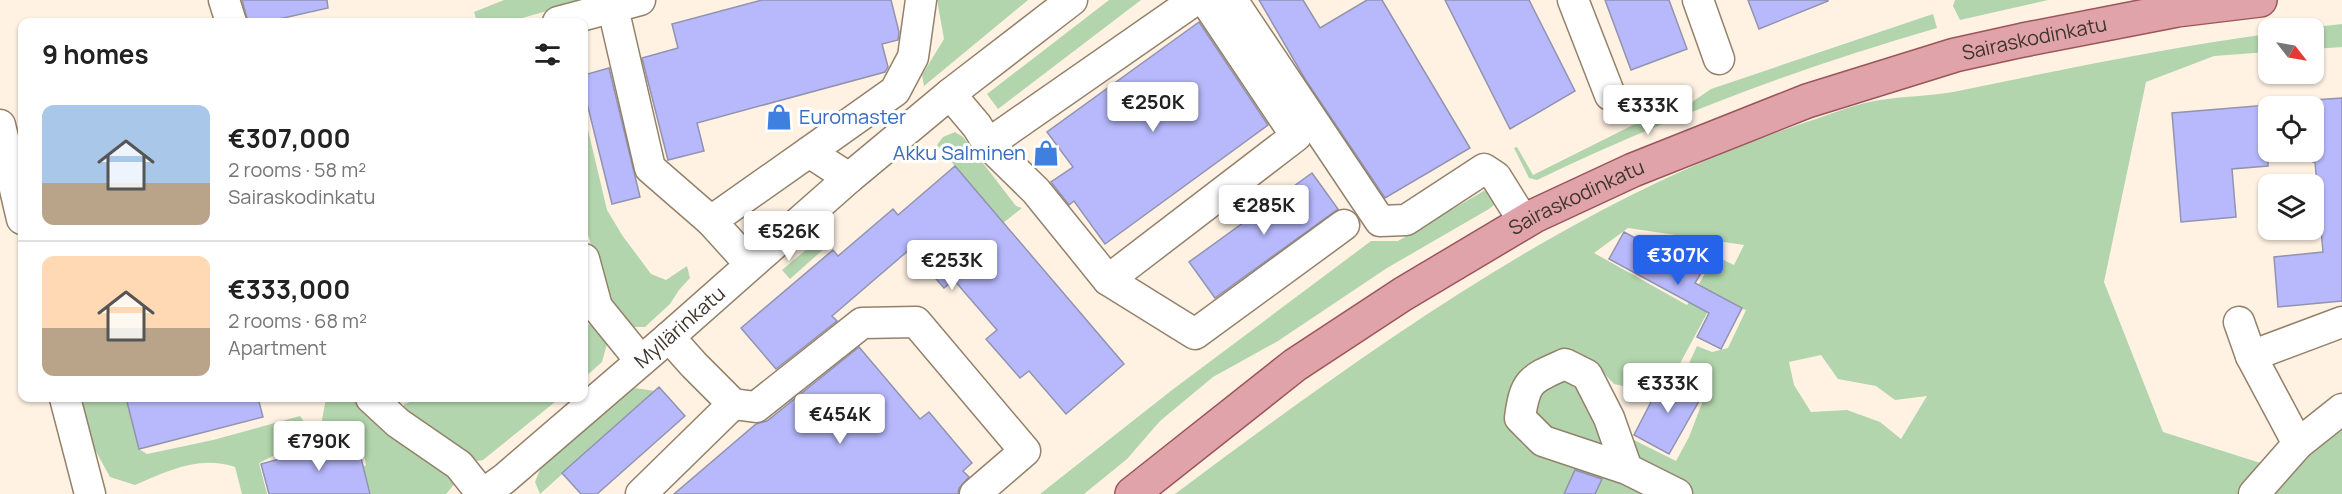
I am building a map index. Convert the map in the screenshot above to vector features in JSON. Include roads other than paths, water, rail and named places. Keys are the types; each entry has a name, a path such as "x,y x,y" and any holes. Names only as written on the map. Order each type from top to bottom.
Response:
{"main road":[{"name":"Sairaskodinkatu","path":"1132,494 1295,365 1404,294 1524,222 1633,170 1807,101 1955,55 2177,10 2260,0"}],"street":[{"path":"224,0 230,18"},
{"path":"711,221 895,91 913,57 921,0"},
{"name":"Myllärinkatu","path":"497,490 640,360 849,178 950,94 1072,0"},
{"path":"988,144 1195,0"},
{"path":"1108,280 1296,136 1205,0"},
{"path":"1232,0 1380,221 1406,220 1484,169 1496,177 1524,222"},
{"path":"1573,0 1610,95"},
{"path":"1698,0 1719,58"},
{"path":"573,18 627,3 650,168 711,221 750,264"},
{"path":"950,94 977,126 988,144 1036,191 1108,280 1195,334 1344,225"},
{"path":"0,125 15,155 18,182"},
{"path":"809,152 849,178"},
{"path":"588,274 597,307 640,360"},
{"path":"669,337 693,365 733,404 756,407 862,323 916,322 1025,451 975,494"},
{"path":"2239,322 2251,356 2298,444"},
{"path":"2251,356 2342,322"},
{"path":"66,402 90,494"},
{"path":"375,402 398,423 497,490"},
{"path":"640,494 733,404"},
{"path":"2254,494 2298,444 2342,409"},
{"path":"1627,469 1677,494"}],"place":[{"name":"Euromaster","path":"779,117"},
{"name":"Akku Salminen","path":"1046,153"}]}
